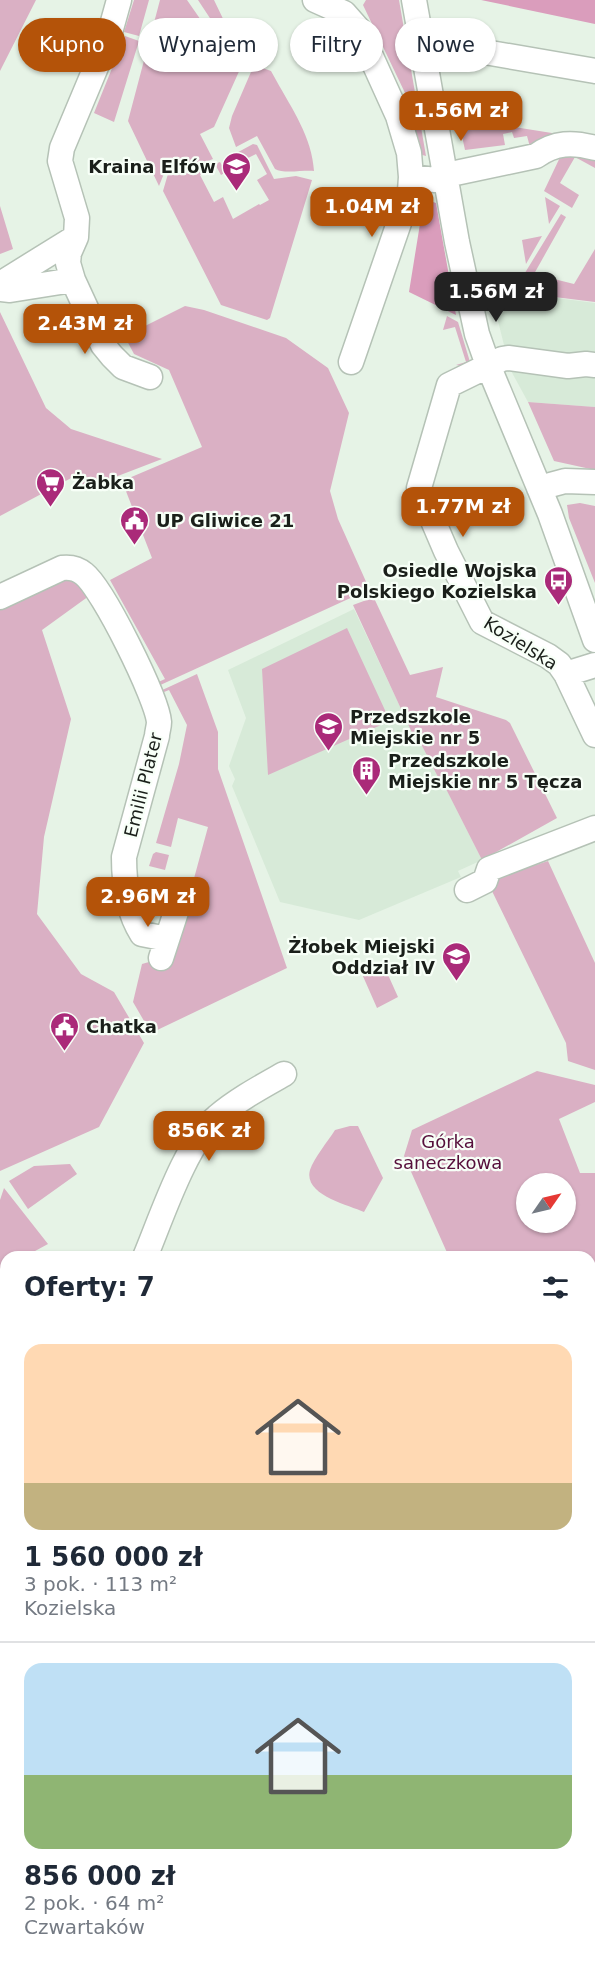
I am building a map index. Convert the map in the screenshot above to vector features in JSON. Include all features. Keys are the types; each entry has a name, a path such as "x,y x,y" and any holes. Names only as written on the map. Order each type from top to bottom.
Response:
{"street":[{"path":"119,0 109,36 62,147 60,161 77,218 76,237 69,252 68,263 73,280 103,345 123,367 150,377"},
{"path":"315,0 344,13 359,30 398,116 409,153 410,191 351,363"},
{"path":"414,0 417,18"},
{"path":"496,54 595,71"},
{"path":"427,72 467,292 477,334 540,488 595,640"},
{"path":"411,177 435,180 446,175 536,156 546,149 565,144 581,144 595,148"},
{"path":"0,284 76,237"},
{"path":"0,289 10,290 73,280"},
{"name":"Kozielska","path":"595,365 568,366 508,358 488,365 449,385 419,488 446,551 482,622 559,664 595,735"},
{"path":"540,488 565,481 595,482"},
{"name":"Emilii Plater","path":"0,597 62,568 70,567 86,575 113,615 150,692 159,722 124,857 123,877 135,924 142,934 164,949 176,912"},
{"name":"Kozielska","path":"566,674 595,665"},
{"path":"467,890 485,882 489,869 595,828"},
{"path":"148,1251 191,1149 204,1130 217,1117 284,1074"}],"shaded area":[{"path":"481,0 595,0 595,24"},
{"path":"424,199 436,203 456,315 409,292"},
{"path":"490,289 595,303 595,407 528,402 510,369"},
{"name":"Przedszkole Miejskie nr 5","path":"354,609 414,736 417,735 440,781 442,780 482,860 458,871 461,877 359,920 280,902 232,786 235,779 229,766 246,718 228,670"}],"green space":[{"path":"0,0 36,0 27,18 18,18 18,36 0,71"},
{"path":"134,0 149,0 144,18 138,18 138,36 126,33"},
{"path":"160,0 187,0 199,18 155,18"},
{"path":"198,0 214,0 223,18 210,18"},
{"path":"366,0 399,0 402,18 395,18 395,72 383,47 383,18 369,18 363,5"},
{"path":"126,36 138,41 114,122 94,113 111,72 126,72"},
{"path":"141,72 239,72 214,127 200,134 213,159 190,168 169,161 159,186 128,121"},
{"path":"251,72 272,72 305,135 314,171 288,172 275,169 257,136 236,147 229,128"},
{"path":"395,72 411,72 426,156 419,154 406,95"},
{"path":"458,118 558,134 530,147 527,136 514,138 512,132 503,134 505,145 465,150"},
{"path":"253,144 257,145 274,179 296,176 312,180 270,318 267,320 221,305 163,191 170,167 189,174 220,162 226,172 221,175 216,166 200,175 214,202 223,197 233,219 260,205 269,200 257,180 267,174 256,154 234,165 230,159 231,156"},
{"path":"563,151 595,156 595,168 575,157 560,183 579,195 572,208 544,191"},
{"path":"545,197 560,206 549,224"},
{"path":"0,206 13,249 0,254"},
{"path":"561,214 566,217 534,274 574,284 595,249 595,302 490,289 490,281 500,279 520,281"},
{"path":"542,236 526,264 522,240"},
{"path":"185,306 204,310 286,338 328,368 349,413 330,491 338,519 372,595 357,595 156,687 154,684 165,679 110,580 152,558 122,481 202,447 169,370 134,354 117,322 134,315 141,328"},
{"path":"0,312 46,408 71,429 162,459 84,489 75,476 0,516"},
{"path":"447,316 458,322 470,362 462,366 456,365 466,362 455,327 443,330"},
{"path":"528,402 595,407 595,470 554,461"},
{"path":"580,503 595,506 595,583 569,518 567,505"},
{"path":"70,567 89,596 42,630 71,719 44,837 37,914 81,974 114,992 144,1043 99,1127 0,1171 0,597"},
{"path":"380,595 374,598 410,675 443,667 436,697 510,723 557,818 482,860 442,781 417,736 414,737 353,605"},
{"path":"347,628 390,721 268,775 262,669"},
{"path":"197,674 218,732 218,769 287,968 151,1033 133,1002 142,964 170,956 184,915 208,827 178,818 171,847 156,843 179,764 187,725 169,690 159,694 158,692"},
{"path":"156,852 169,855 165,870 149,866"},
{"path":"548,861 595,963 595,1070 568,1061 566,1043 491,889 497,878"},
{"path":"372,969 383,970 389,977 398,997 377,1008 362,974"},
{"name":"Górka saneczkowa","path":"537,1071 595,1085 595,1102 559,1119 580,1173 595,1173 595,1251 446,1251 404,1156 412,1130"},
{"path":"358,1126 383,1178 364,1212 328,1198 313,1186 310,1179 312,1165 335,1130"},
{"path":"70,1164 77,1174 28,1209 9,1181 34,1166"},
{"path":"4,1188 48,1244 35,1251 0,1251 0,1200"}],"place":[{"name":"Kraina Elfów","path":"237,192"},
{"name":"Żabka","path":"51,508"},
{"name":"UP Gliwice 21","path":"135,546"},
{"name":"Osiedle Wojska Polskiego Kozielska","path":"558,606"},
{"name":"Przedszkole Miejskie nr 5","path":"329,752"},
{"name":"Przedszkole Miejskie nr 5 Tęcza","path":"367,796"},
{"name":"Żłobek Miejski Oddział IV","path":"456,982"},
{"name":"Chatka","path":"65,1052"}]}
